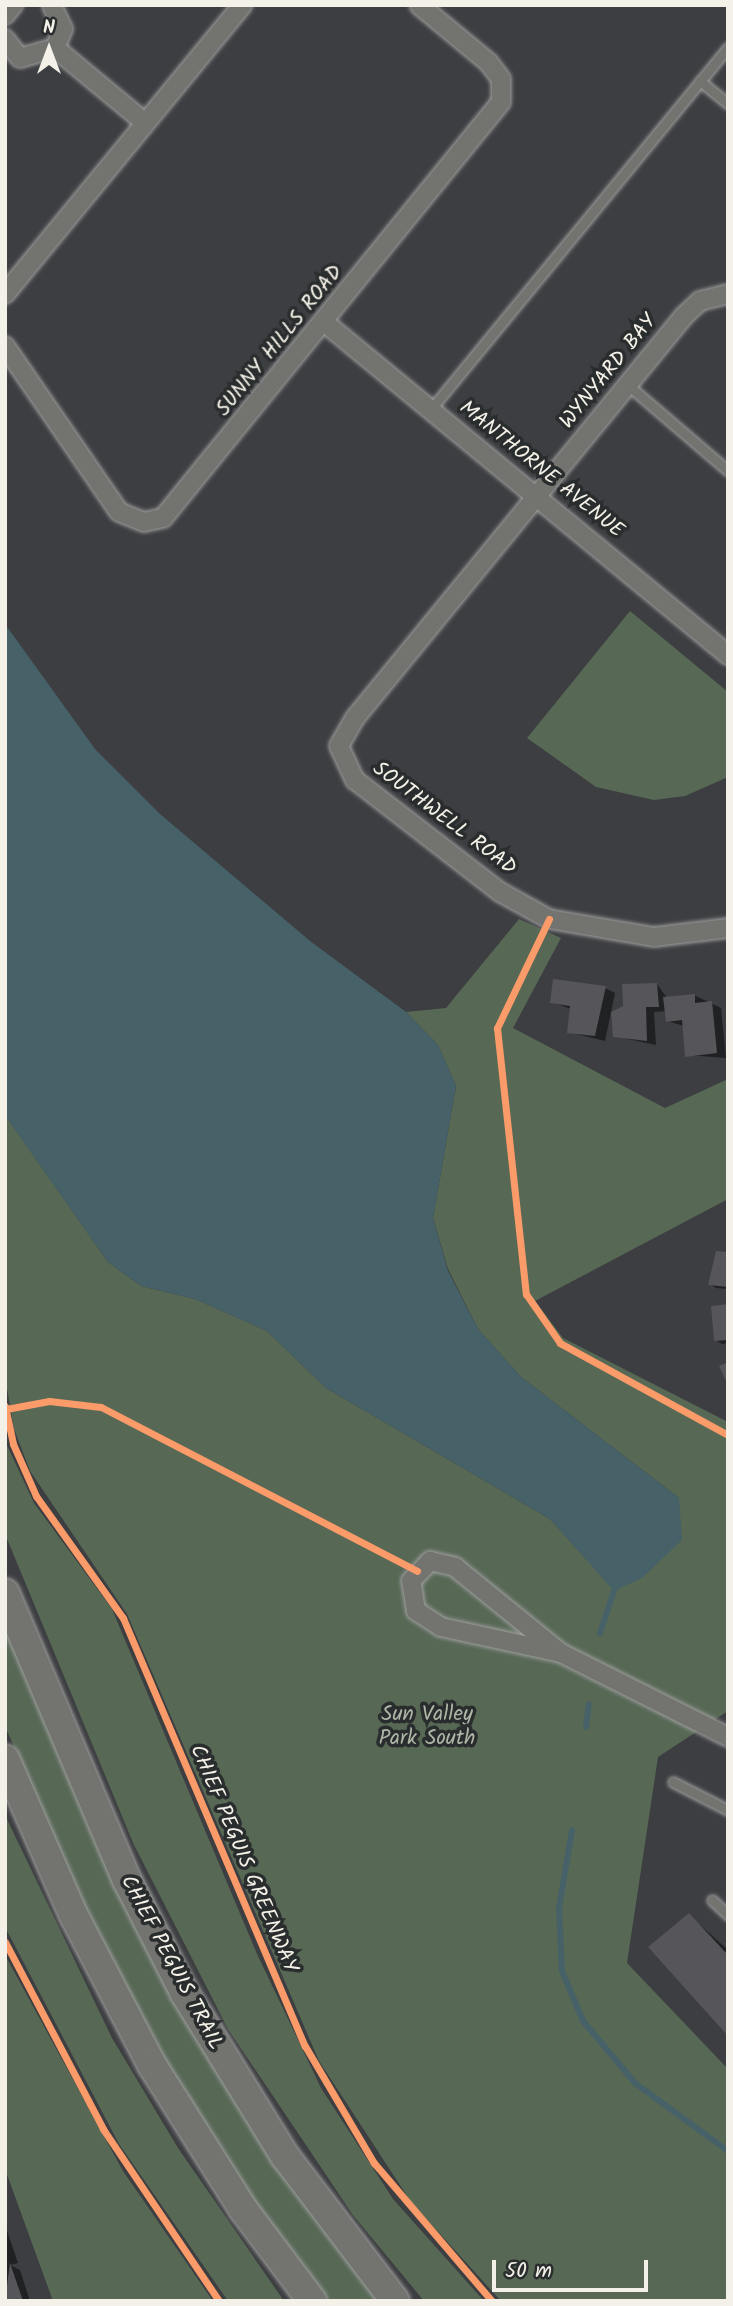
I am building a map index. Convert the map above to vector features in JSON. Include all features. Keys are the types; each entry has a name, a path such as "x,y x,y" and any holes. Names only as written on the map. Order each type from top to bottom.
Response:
{"main road":[{"name":"CHIEF PEGUIS TRAIL","path":"5,1593 127,1880 184,1992 285,2156 395,2301"},
{"path":"5,1759 79,1927 152,2065 243,2209 312,2301"}],"street":[{"path":"5,15 13,5"},
{"path":"52,5 63,29 55,48"},
{"path":"5,294 242,5"},
{"name":"SUNNY HILLS ROAD","path":"5,346 119,512 144,522 163,518 180,501 501,102 500,79 488,62 419,5"},
{"path":"5,39 20,58 55,48"},
{"path":"55,48 144,122"},
{"name":"WYNYARD BAY","path":"537,496 684,316 700,301 728,294"},
{"name":"MANTHORNE AVENUE","path":"324,322 728,655"},
{"name":"SOUTHWELL ROAD","path":"537,496 345,732 340,746 344,766 500,892 549,919 654,937 728,928"},
{"path":"561,1653 441,1628 415,1611 411,1581 430,1561 456,1567 561,1653 728,1737"}],"lane":[{"path":"431,409 728,47"},
{"path":"700,81 728,104"},
{"path":"629,386 728,471"},
{"path":"673,1782 728,1810"},
{"path":"712,1900 728,1915"}],"green space":[{"path":"630,611 728,692 728,777 685,796 654,800 596,787 527,738"},
{"name":"Sun Valley Park South","path":"519,919 561,938 513,1028 665,1108 728,1079 728,1199 535,1301 563,1338 728,1422 728,1711 658,1757 627,1963 728,2069 728,2301 501,2301 411,2202 319,2061 127,1614 30,1471 14,1429 5,1377 5,1115 108,1262 141,1286 195,1299 267,1331 326,1388 550,1519 615,1591 679,1498 521,1377 478,1329 448,1269 433,1218 456,1086 438,1045 406,1012 446,1008"},
{"path":"5,1441 34,1503 112,1609 257,1954 321,2088 393,2199 484,2301 424,2301 353,2215 228,2029 134,1845 5,1534"},
{"path":"5,1621 156,1967 269,2156 379,2301 329,2301 242,2185 162,2059 85,1910 5,1726"},
{"path":"5,1815 112,2038 178,2148 284,2301 228,2301 119,2144 5,1927"},
{"path":"5,1955 123,2171 213,2301 53,2301 5,2169"}],"water":[{"path":"5,624 95,749 160,814 310,941 406,1012 438,1045 456,1086 433,1218 448,1271 478,1329 521,1377 679,1498 682,1540 642,1578 614,1591 550,1519 326,1388 267,1331 195,1299 141,1286 108,1262 11,1124 5,1115"}],"building":[{"path":"553,979 606,986 595,1036 567,1033 570,1006 550,1003"},
{"path":"657,983 659,1007 646,1007 647,1041 613,1037 611,1012 623,1006 622,984"},
{"path":"695,994 695,1003 712,1001 717,1053 685,1057 682,1020 666,1022 663,997"},
{"path":"716,1251 728,1252 728,1287 708,1285"},
{"path":"728,1304 728,1340 714,1341 711,1306"},
{"path":"728,1362 728,1385 719,1366"},
{"path":"689,1913 728,1955 728,2036 648,1947"},
{"path":"10,2263 23,2301 5,2301"}],"waterway":[{"path":"600,1633 614,1591"},
{"path":"586,1727 589,1704"},
{"path":"572,1830 559,1908 562,1971 583,2021 635,2083 728,2151"}],"cycle path":[{"path":"549,919 497,1028 526,1294 560,1343 728,1435"},
{"path":"6,1409 49,1401 101,1407 417,1571"},
{"name":"CHIEF PEGUIS GREENWAY","path":"5,1406 13,1444 36,1496 123,1618 305,2046 374,2163 492,2301"},
{"path":"5,1942 103,2129 219,2301"}]}
